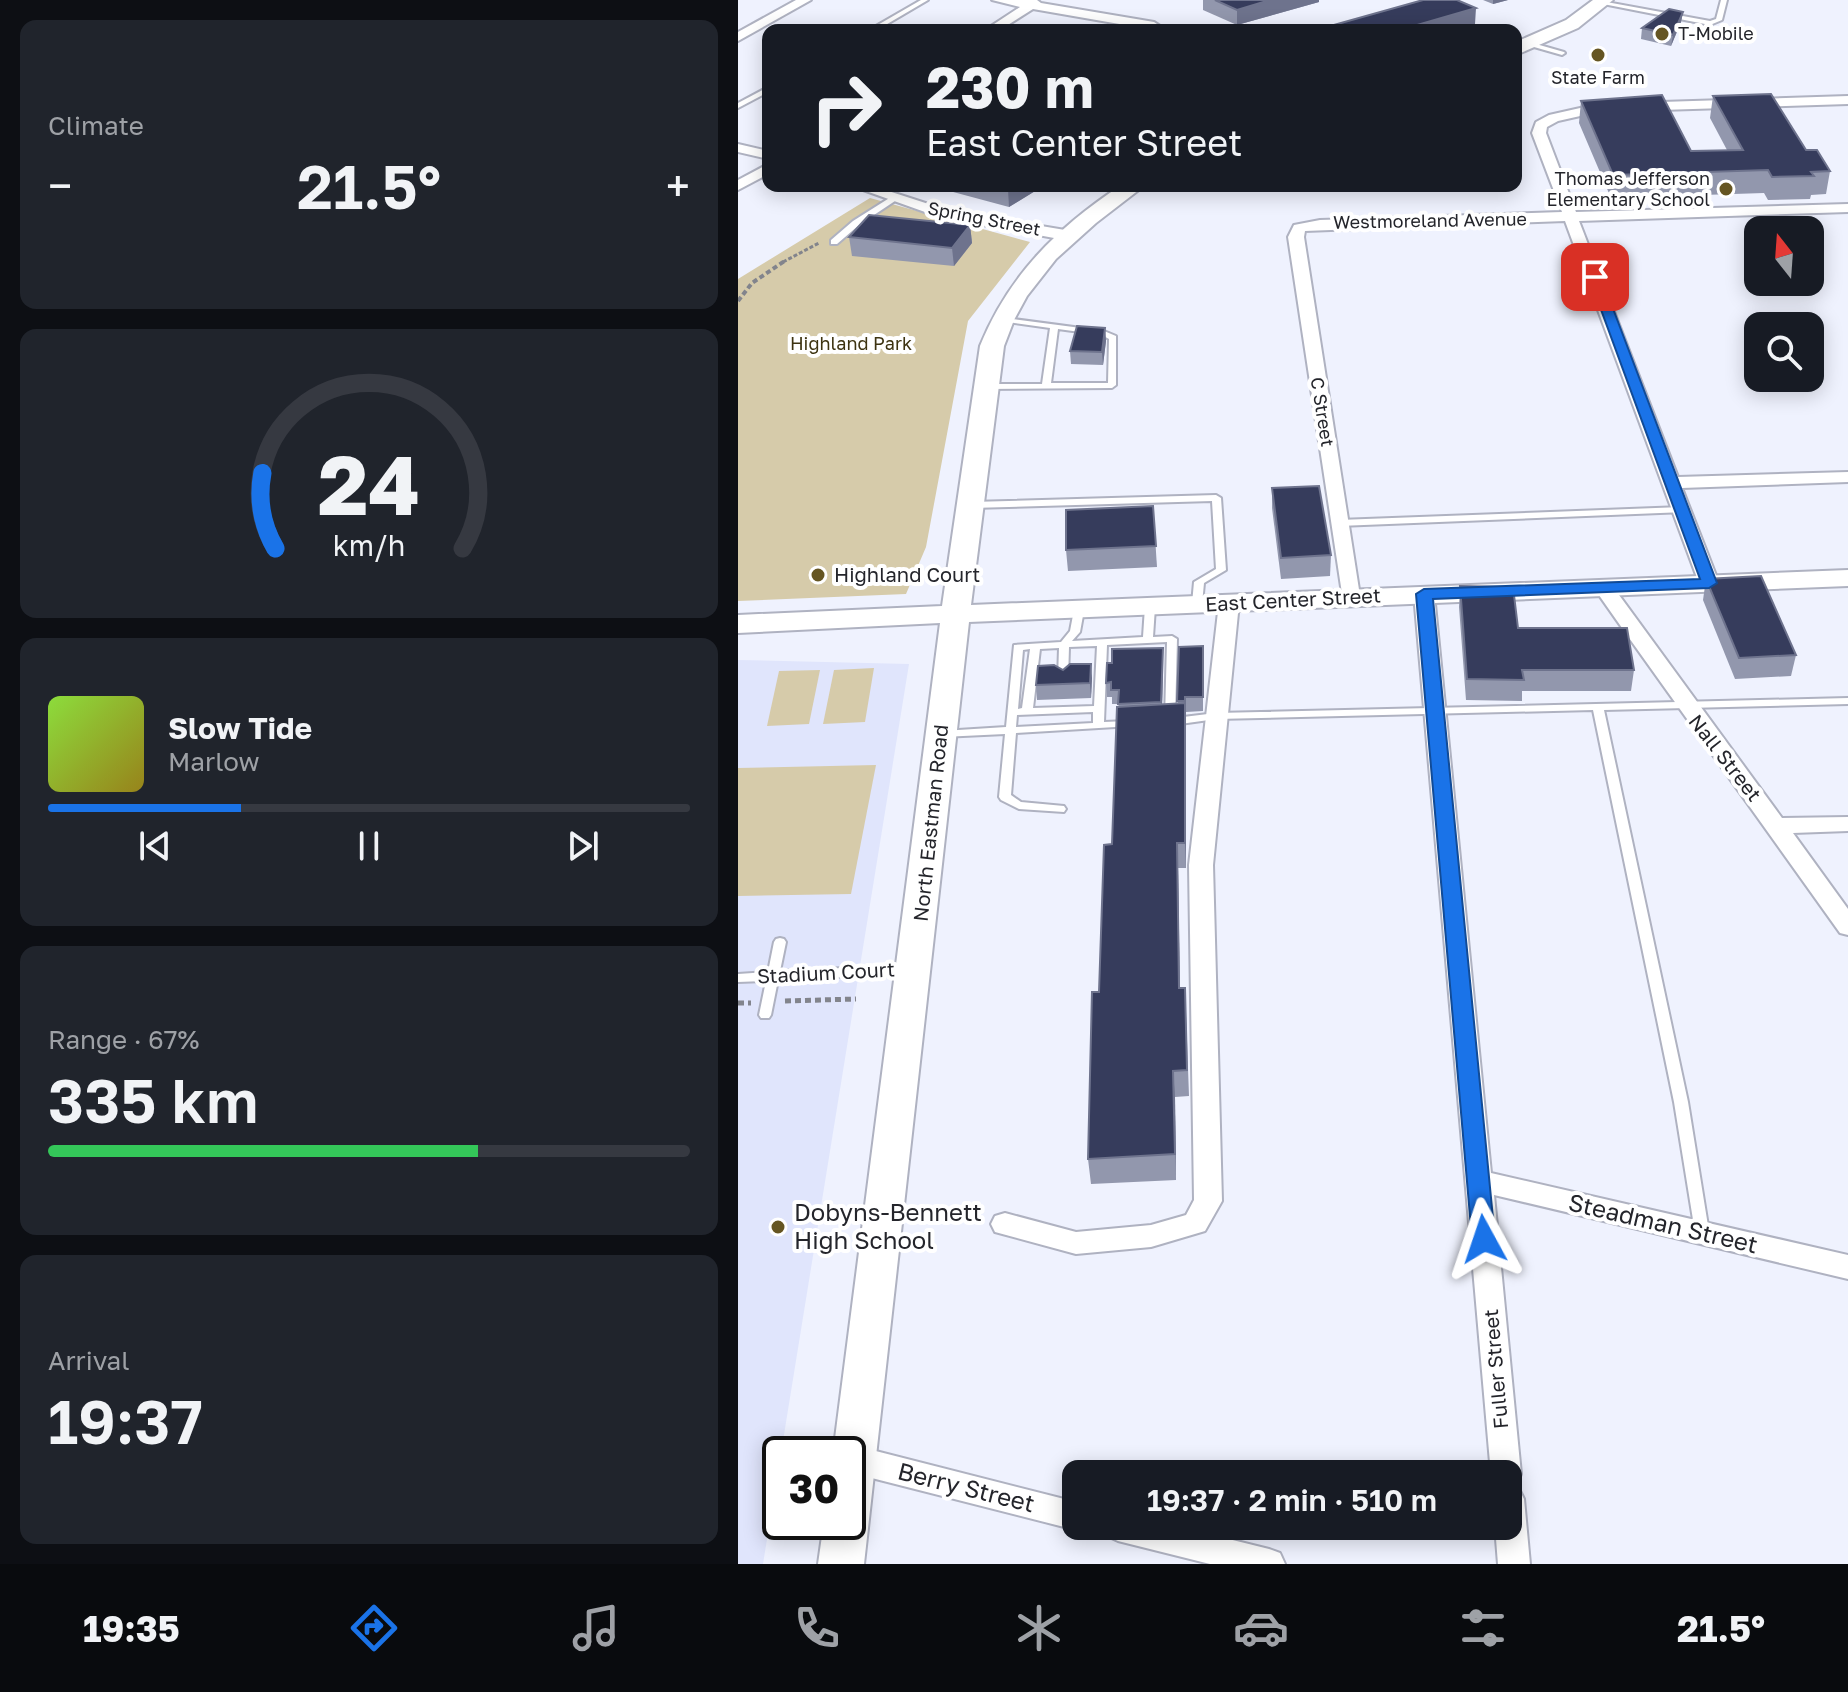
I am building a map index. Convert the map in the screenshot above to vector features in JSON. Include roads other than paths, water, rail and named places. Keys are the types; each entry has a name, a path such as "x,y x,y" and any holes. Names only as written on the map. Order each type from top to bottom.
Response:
{"main road":[{"path":"1523,47 1572,24 1603,2"},
{"name":"North Eastman Road","path":"859,1436 985,387 1001,319 1033,269 1065,235 1126,192"},
{"name":"East Center Street","path":"738,624 1350,596 1848,578"},
{"name":"North Eastman Road","path":"841,1564 845,1540"}],"street":[{"path":"738,37 805,0"},
{"path":"998,0 1035,3 1144,24"},
{"path":"1001,24 1035,3"},
{"path":"1709,583 1539,133 1541,125 1554,118 1598,108 1848,100"},
{"path":"738,148 762,154"},
{"path":"738,186 762,172"},
{"name":"Spring Street","path":"875,192 944,214 1065,235"},
{"name":"Westmoreland Avenue","path":"1299,228 1320,224 1847,209"},
{"name":"C Street","path":"1299,228 1296,237 1350,596"},
{"path":"1672,483 1848,477"},
{"name":"Nall Street","path":"1604,588 1686,707 1777,826 1848,927"},
{"name":"Fuller Street","path":"1424,594 1505,1460"},
{"path":"1005,1224 1076,1243 1151,1236 1195,1223 1208,1201 1201,865 1229,603"},
{"path":"1777,826 1848,824"},
{"name":"Steadman Street","path":"1478,1181 1848,1267"},
{"name":"Berry Street","path":"866,1463 1062,1512"},
{"path":"1174,1540 1269,1564"},
{"path":"1512,1540 1514,1564"}],"lane":[{"path":"883,24 925,0"},
{"path":"1603,2 1710,23 1719,20 1724,0"},
{"path":"1523,47 1562,53"},
{"path":"738,106 762,92"},
{"path":"838,239 894,199"},
{"path":"985,387 1112,385 1113,338 1104,333 1001,319"},
{"path":"1046,386 1054,326"},
{"path":"970,505 1216,498 1221,570 1199,582 1197,604"},
{"path":"1339,523 1682,510"},
{"path":"1148,640 1150,607"},
{"path":"1063,679 1064,644 1075,632 1079,610"},
{"path":"1060,809 1019,805 1005,797 1018,647 1172,639 1170,722"},
{"path":"1098,726 1102,643"},
{"path":"1027,712 1035,646"},
{"path":"1156,723 1216,716 1848,701"},
{"path":"1014,712 1060,705 1099,709"},
{"path":"1598,707 1681,1102 1702,1233"},
{"path":"941,734 1141,723"},
{"path":"767,1008 780,942"},
{"name":"Stadium Court","path":"738,978 915,968"}],"place":[{"name":"T-Mobile","path":"1662,34"},
{"name":"State Farm","path":"1598,55"},
{"name":"Thomas Jefferson Elementary School","path":"1726,189"},
{"name":"Highland Court","path":"818,575"},
{"name":"Dobyns-Bennett High School","path":"778,1227"}],"park label":[{"name":"Highland Park","path":"851,344"}]}
